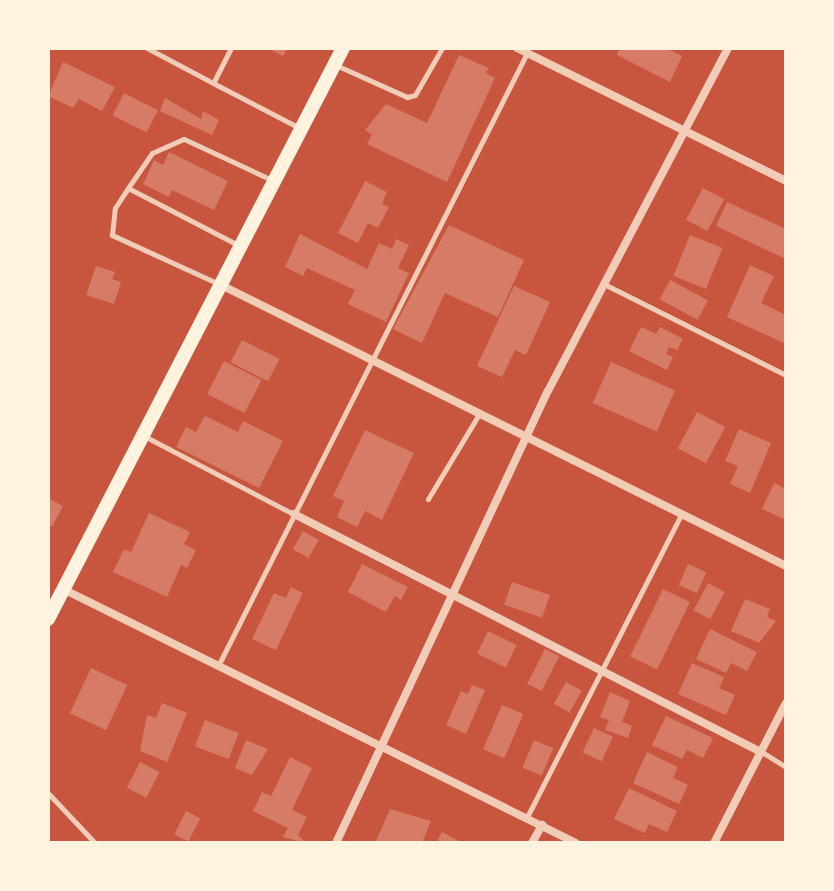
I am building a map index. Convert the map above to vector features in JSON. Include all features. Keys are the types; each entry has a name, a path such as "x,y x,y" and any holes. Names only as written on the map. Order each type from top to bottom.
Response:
{"main road":[{"path":"48,619 67,591 219,284 343,48"}],"street":[{"path":"517,48 786,181"},
{"path":"336,843 449,593 526,437 728,48"},
{"path":"219,284 372,357 786,566"},
{"path":"294,514 603,668 761,752"},
{"path":"67,591 576,843"},
{"path":"714,843 786,703"},
{"path":"532,843 542,825"}],"lane":[{"path":"147,48 301,129"},
{"path":"213,83 231,48"},
{"path":"334,64 407,97 415,95 442,48"},
{"path":"218,666 527,53"},
{"path":"219,284 112,235 115,208 152,153 184,139 273,181"},
{"path":"128,188 239,245"},
{"path":"606,285 786,375"},
{"path":"428,499 480,413"},
{"path":"144,435 294,514"},
{"path":"526,819 681,515"},
{"path":"761,752 786,767"},
{"path":"48,793 95,843"}],"building":[{"path":"268,48 287,48 283,56"},
{"path":"620,48 665,48 682,56 670,82 617,55"},
{"path":"459,55 489,68 486,73 495,78 447,182 367,144 372,134 365,130 386,104 427,123"},
{"path":"63,62 115,87 102,111 79,99 73,108 48,96"},
{"path":"124,93 158,110 147,133 113,115"},
{"path":"165,98 201,119 203,111 219,120 212,135 160,111"},
{"path":"169,152 228,181 214,210 172,190 169,197 143,184 154,160 163,165"},
{"path":"365,181 387,192 382,204 389,207 378,228 368,223 358,243 338,233"},
{"path":"703,188 724,199 707,231 686,220"},
{"path":"727,202 786,229 786,259 716,226"},
{"path":"449,225 524,260 498,317 445,293 422,343 393,329"},
{"path":"300,234 367,269 379,243 392,249 396,239 409,245 398,268 409,273 386,322 348,304 355,290 307,268 303,276 285,267"},
{"path":"690,235 722,248 706,289 674,276"},
{"path":"750,265 774,276 761,303 786,315 786,344 727,317"},
{"path":"96,266 115,272 112,279 121,282 114,304 86,295"},
{"path":"670,280 708,300 698,320 660,299"},
{"path":"514,286 550,302 526,355 515,350 502,377 477,366"},
{"path":"641,327 656,334 660,327 683,339 677,350 669,347 666,354 673,357 667,370 629,351"},
{"path":"242,340 279,359 268,381 231,362"},
{"path":"224,361 261,380 245,413 207,394"},
{"path":"611,362 675,390 657,432 593,403"},
{"path":"697,412 725,427 706,463 678,448"},
{"path":"205,416 238,432 243,421 283,441 259,488 176,447 186,427 196,432"},
{"path":"739,429 771,443 750,493 730,484 738,466 725,461"},
{"path":"365,430 414,453 382,520 365,511 357,527 337,517 344,501 333,496"},
{"path":"774,483 786,489 786,520 762,509"},
{"path":"48,498 63,506 52,527 48,525"},
{"path":"149,513 190,532 184,544 196,550 187,568 181,565 167,597 113,572 124,549 131,552"},
{"path":"303,531 319,540 309,558 293,549"},
{"path":"362,564 408,587 401,600 395,596 386,612 348,592"},
{"path":"688,564 706,572 697,593 679,585"},
{"path":"512,582 550,595 542,618 504,605"},
{"path":"708,583 725,592 710,619 693,610"},
{"path":"291,587 303,593 276,650 252,639 274,593 286,598"},
{"path":"663,589 690,602 657,670 630,656"},
{"path":"745,599 770,609 767,617 776,621 759,643 731,631"},
{"path":"710,629 757,652 747,671 731,663 726,673 696,659"},
{"path":"488,631 517,645 506,667 477,653"},
{"path":"545,649 559,656 542,691 527,684"},
{"path":"692,663 724,677 719,688 735,695 726,715 678,694"},
{"path":"91,668 127,685 106,730 70,713"},
{"path":"566,682 582,691 570,713 554,704"},
{"path":"472,685 485,690 466,734 446,725 461,691 468,694"},
{"path":"610,692 630,701 622,722 632,726 628,738 605,730 609,720 600,717"},
{"path":"162,703 187,713 167,762 140,751 147,715 156,718"},
{"path":"502,705 523,714 504,758 483,749"},
{"path":"666,716 713,738 703,758 687,750 682,759 652,745"},
{"path":"205,720 239,733 229,759 195,746"},
{"path":"594,728 613,737 602,761 583,752"},
{"path":"246,740 268,749 252,775 235,768"},
{"path":"534,740 553,748 542,776 522,768"},
{"path":"647,752 678,767 673,778 688,785 679,804 633,783"},
{"path":"290,757 312,768 292,810 307,817 298,835 306,843 283,837 288,828 253,811 262,792 271,796"},
{"path":"140,762 160,772 146,798 127,788"},
{"path":"629,788 677,811 667,832 649,824 645,833 614,819"},
{"path":"390,809 431,821 422,843 375,843"},
{"path":"186,811 200,818 188,841 174,834"},
{"path":"442,832 463,843 436,843"}]}
